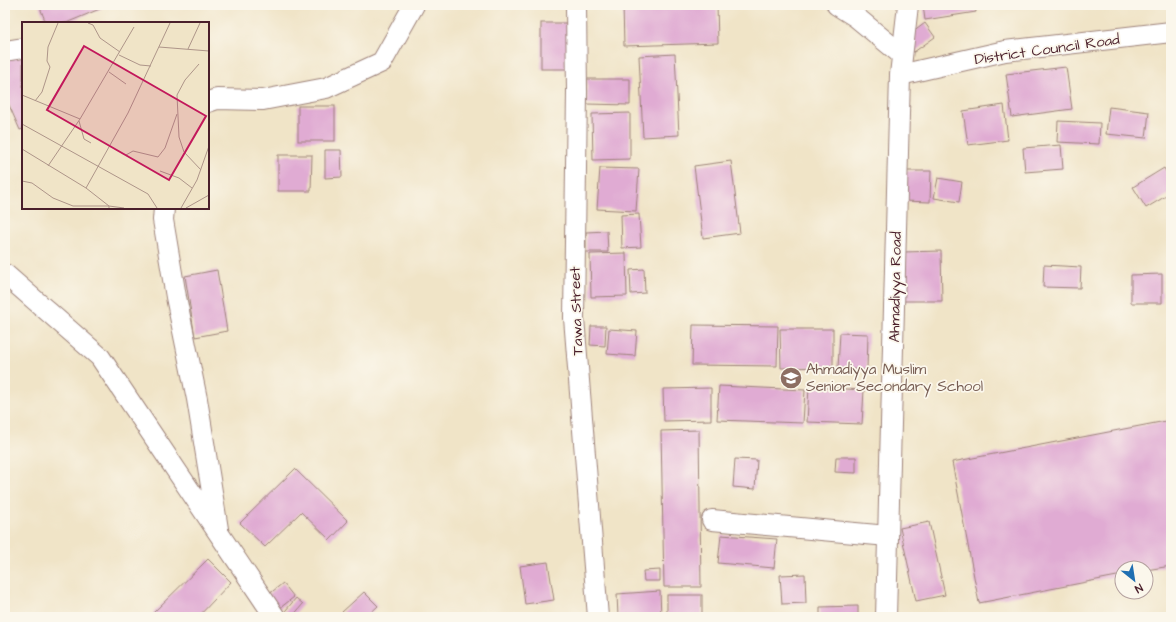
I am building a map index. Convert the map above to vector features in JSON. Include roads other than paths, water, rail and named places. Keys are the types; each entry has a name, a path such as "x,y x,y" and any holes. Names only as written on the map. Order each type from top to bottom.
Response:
{"street":[{"path":"209,102 217,99 263,100 326,88 340,82 382,62 414,5"},
{"name":"Tawa Street","path":"576,5 577,92 574,318 598,617"},
{"path":"837,5 856,17 902,55"},
{"name":"Ahmadiyya Road","path":"886,617 900,75 908,5"},
{"name":"District Council Road","path":"900,75 1005,51 1171,32"},
{"path":"5,51 22,48"},
{"path":"164,209 163,220 176,297 197,399 219,535"},
{"path":"5,274 100,357 275,617"},
{"path":"712,520 888,536"}],"place":[{"name":"Ahmadiyya Muslim Senior Secondary School","path":"791,378"}]}
